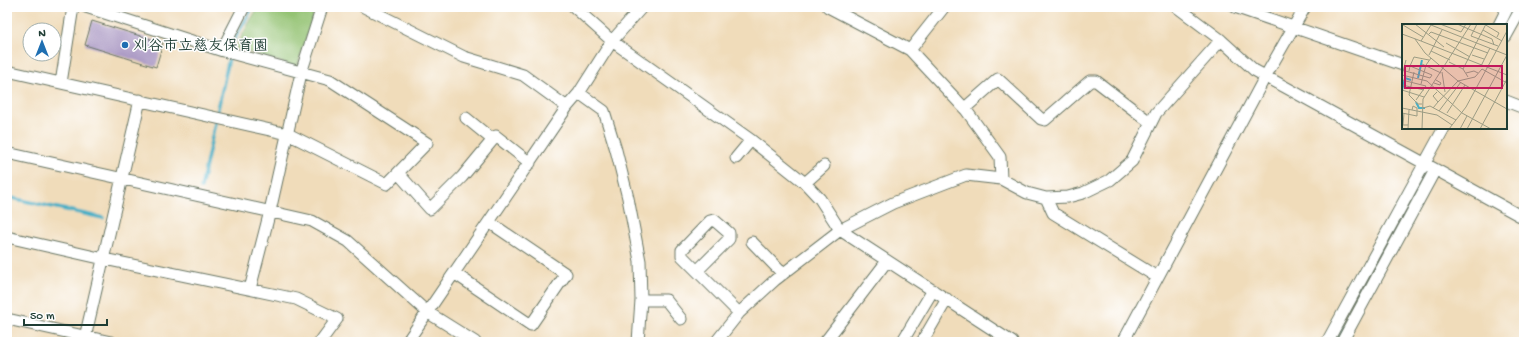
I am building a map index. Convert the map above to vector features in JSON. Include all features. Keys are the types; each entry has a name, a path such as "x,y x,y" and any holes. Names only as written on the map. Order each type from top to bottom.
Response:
{"street":[{"path":"61,83 73,7"},
{"path":"7,71 288,134 387,184 427,142 330,80 223,51 86,7"},
{"path":"223,51 244,7"},
{"path":"250,289 270,211 301,73 322,7"},
{"path":"364,7 464,57 523,75 568,108"},
{"path":"574,7 612,41 751,140 805,183 820,199 840,230 1012,342"},
{"path":"407,342 579,93 612,41 642,7"},
{"path":"828,7 910,50 965,108 1000,157 1001,179"},
{"path":"910,50 944,7"},
{"path":"1177,7 1221,40 1254,70 1265,77 1524,218"},
{"path":"1235,7 1402,65"},
{"path":"1124,342 1157,277 1204,194 1265,77 1305,7"},
{"path":"1499,24 1508,7"},
{"path":"1507,34 1522,7"},
{"path":"716,342 739,313 821,243 840,230 893,203 966,175 1001,179 1027,193 1046,198 1083,193 1110,180 1132,161 1156,113 1221,40"},
{"path":"965,108 998,79 1041,119 1045,120 1090,81 1096,81 1151,123"},
{"path":"579,93 604,111 628,198 640,261 641,300 638,342"},
{"path":"85,339 140,100"},
{"path":"1507,101 1524,108"},
{"path":"466,118 493,140"},
{"path":"1327,342 1443,129"},
{"path":"398,173 430,209 462,177 496,136 530,163"},
{"path":"736,158 751,140"},
{"path":"7,153 312,221 348,241 427,312 475,342"},
{"path":"805,183 824,166"},
{"path":"1342,342 1435,170"},
{"path":"1046,198 1053,213 1157,277"},
{"path":"697,271 729,239 729,233 714,220 710,221 682,250 682,256 697,271 739,313"},
{"path":"454,273 531,325 543,308 566,274 490,222"},
{"path":"7,237 296,299 337,319 320,342"},
{"path":"752,242 783,274"},
{"path":"825,342 887,261"},
{"path":"902,342 932,290"},
{"path":"922,342 947,299"},
{"path":"641,300 666,300 681,319"},
{"path":"7,319 85,339 111,342"}],"green space":[{"path":"258,7 316,7 297,67 235,48"}],"building":[{"path":"92,21 163,43 156,67 85,45"}],"waterway":[{"path":"201,188 232,44 253,7"},
{"path":"7,197 103,218"},
{"path":"1336,342 1349,317"}],"place":[{"name":"刈谷市立慈友保育園","path":"125,45"}]}
